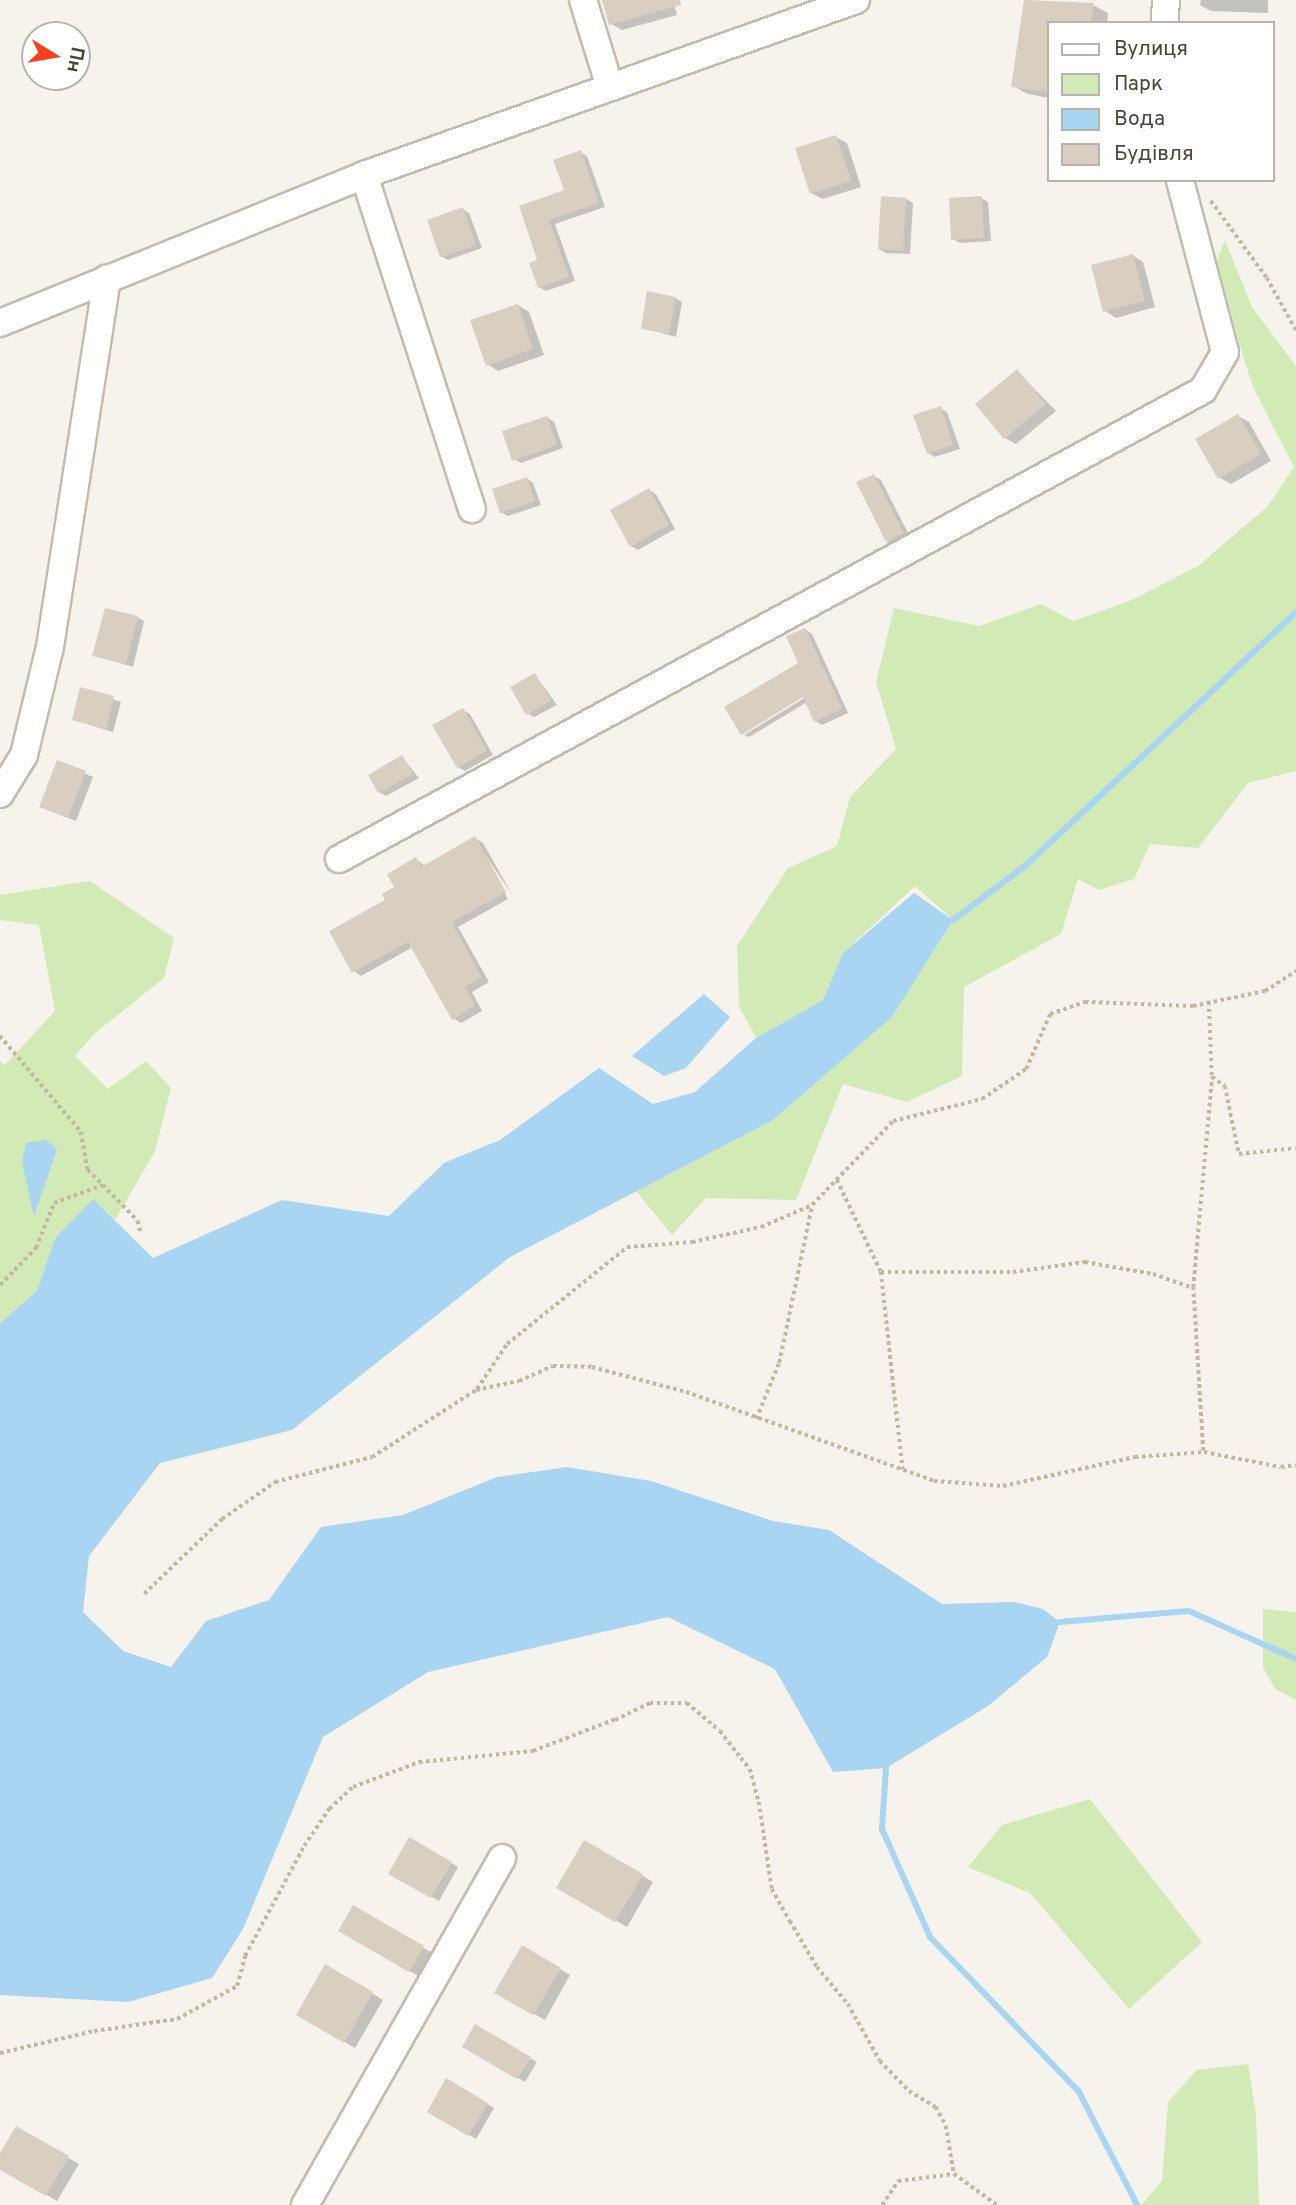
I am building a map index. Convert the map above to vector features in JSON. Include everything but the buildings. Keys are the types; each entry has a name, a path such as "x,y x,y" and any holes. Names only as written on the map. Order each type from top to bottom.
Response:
{"street":[{"path":"583,0 610,87"},
{"path":"0,323 364,175 856,0"},
{"path":"1165,21 1166,0"},
{"path":"364,175 472,509"},
{"path":"339,859 1203,390 1225,352 1181,182"},
{"path":"0,794 24,755 50,647 107,278"},
{"path":"305,2205 502,1858"}],"path":[{"path":"1207,197 1267,278 1296,330"},
{"path":"476,1390 507,1345 627,1247 692,1242 761,1227 812,1205 893,1121 982,1099 1026,1069 1051,1014 1085,1002 1193,1006 1265,991 1296,971"},
{"path":"1203,1452 1193,1288 1212,1077 1209,1002"},
{"path":"0,1035 81,1132 88,1170 138,1221 141,1235"},
{"path":"1212,1077 1225,1086 1239,1154 1296,1149"},
{"path":"837,1180 881,1272 903,1470"},
{"path":"0,1285 36,1248 54,1203 103,1185"},
{"path":"755,1420 779,1363 812,1205"},
{"path":"881,1272 1013,1272 1084,1262 1153,1274 1193,1288"},
{"path":"144,1594 222,1519 275,1482 372,1457 476,1390 519,1381 553,1366 592,1367 686,1392 755,1420 934,1481 1003,1486 1135,1457 1203,1452 1281,1467 1296,1465"},
{"path":"0,2053 94,2031 177,2019 237,1986 245,1956 304,1846 329,1809 353,1787 419,1762 533,1751 650,1703 687,1703 720,1731 750,1769 772,1889 817,1967 848,2004 880,2061 909,2091 936,2107 946,2126 954,2174"},
{"path":"882,2205 898,2181 954,2174 997,2205"}],"green space":[{"path":"1225,240 1252,307 1296,366 1296,771 1248,783 1198,848 1150,844 1134,879 1099,890 1078,879 1061,934 964,987 962,1076 907,1102 843,1084 796,1200 706,1198 672,1235 636,1191 773,1120 892,1017 953,920 915,886 843,953 823,1000 756,1038 739,1006 737,946 788,868 837,846 850,797 896,749 876,682 894,608 979,626 1041,604 1073,621 1132,600 1198,566 1268,506 1294,467 1253,387 1242,353 1217,261"},
{"path":"90,881 174,938 164,978 94,1034 75,1056 108,1089 146,1061 171,1088 155,1151 115,1220 93,1199 55,1238 37,1291 0,1323 0,1061 5,1065 55,1011 39,925 0,920 0,895"},
{"path":"1263,1609 1296,1612 1296,1700 1275,1689 1263,1667"},
{"path":"1090,1799 1202,1942 1129,2009 1030,1893 968,1867 1002,1825"},
{"path":"1248,2064 1256,2114 1259,2205 1141,2205 1162,2181 1168,2102 1197,2070"}],"water":[{"path":"914,893 953,920 892,1017 773,1120 510,1257 292,1430 160,1463 89,1556 83,1612 123,1651 171,1667 206,1621 269,1600 321,1527 403,1515 497,1477 567,1467 651,1481 773,1521 829,1530 942,1604 1015,1602 1043,1609 1060,1622 1047,1657 988,1706 886,1768 833,1772 775,1669 668,1617 428,1672 323,1737 243,1929 212,1978 128,2002 0,1995 0,1323 37,1291 55,1238 93,1199 153,1258 282,1200 389,1216 444,1163 500,1140 599,1068 653,1104 695,1092 756,1038 823,1000 843,953"},
{"path":"704,994 730,1017 686,1068 664,1076 632,1056"},
{"path":"46,1140 57,1149 34,1216 22,1162 26,1143"}],"waterway":[{"path":"953,920 1025,866 1296,612"},
{"path":"1060,1622 1189,1611 1296,1659"},
{"path":"886,1768 882,1829 930,1937 1079,2092 1137,2205"}]}
